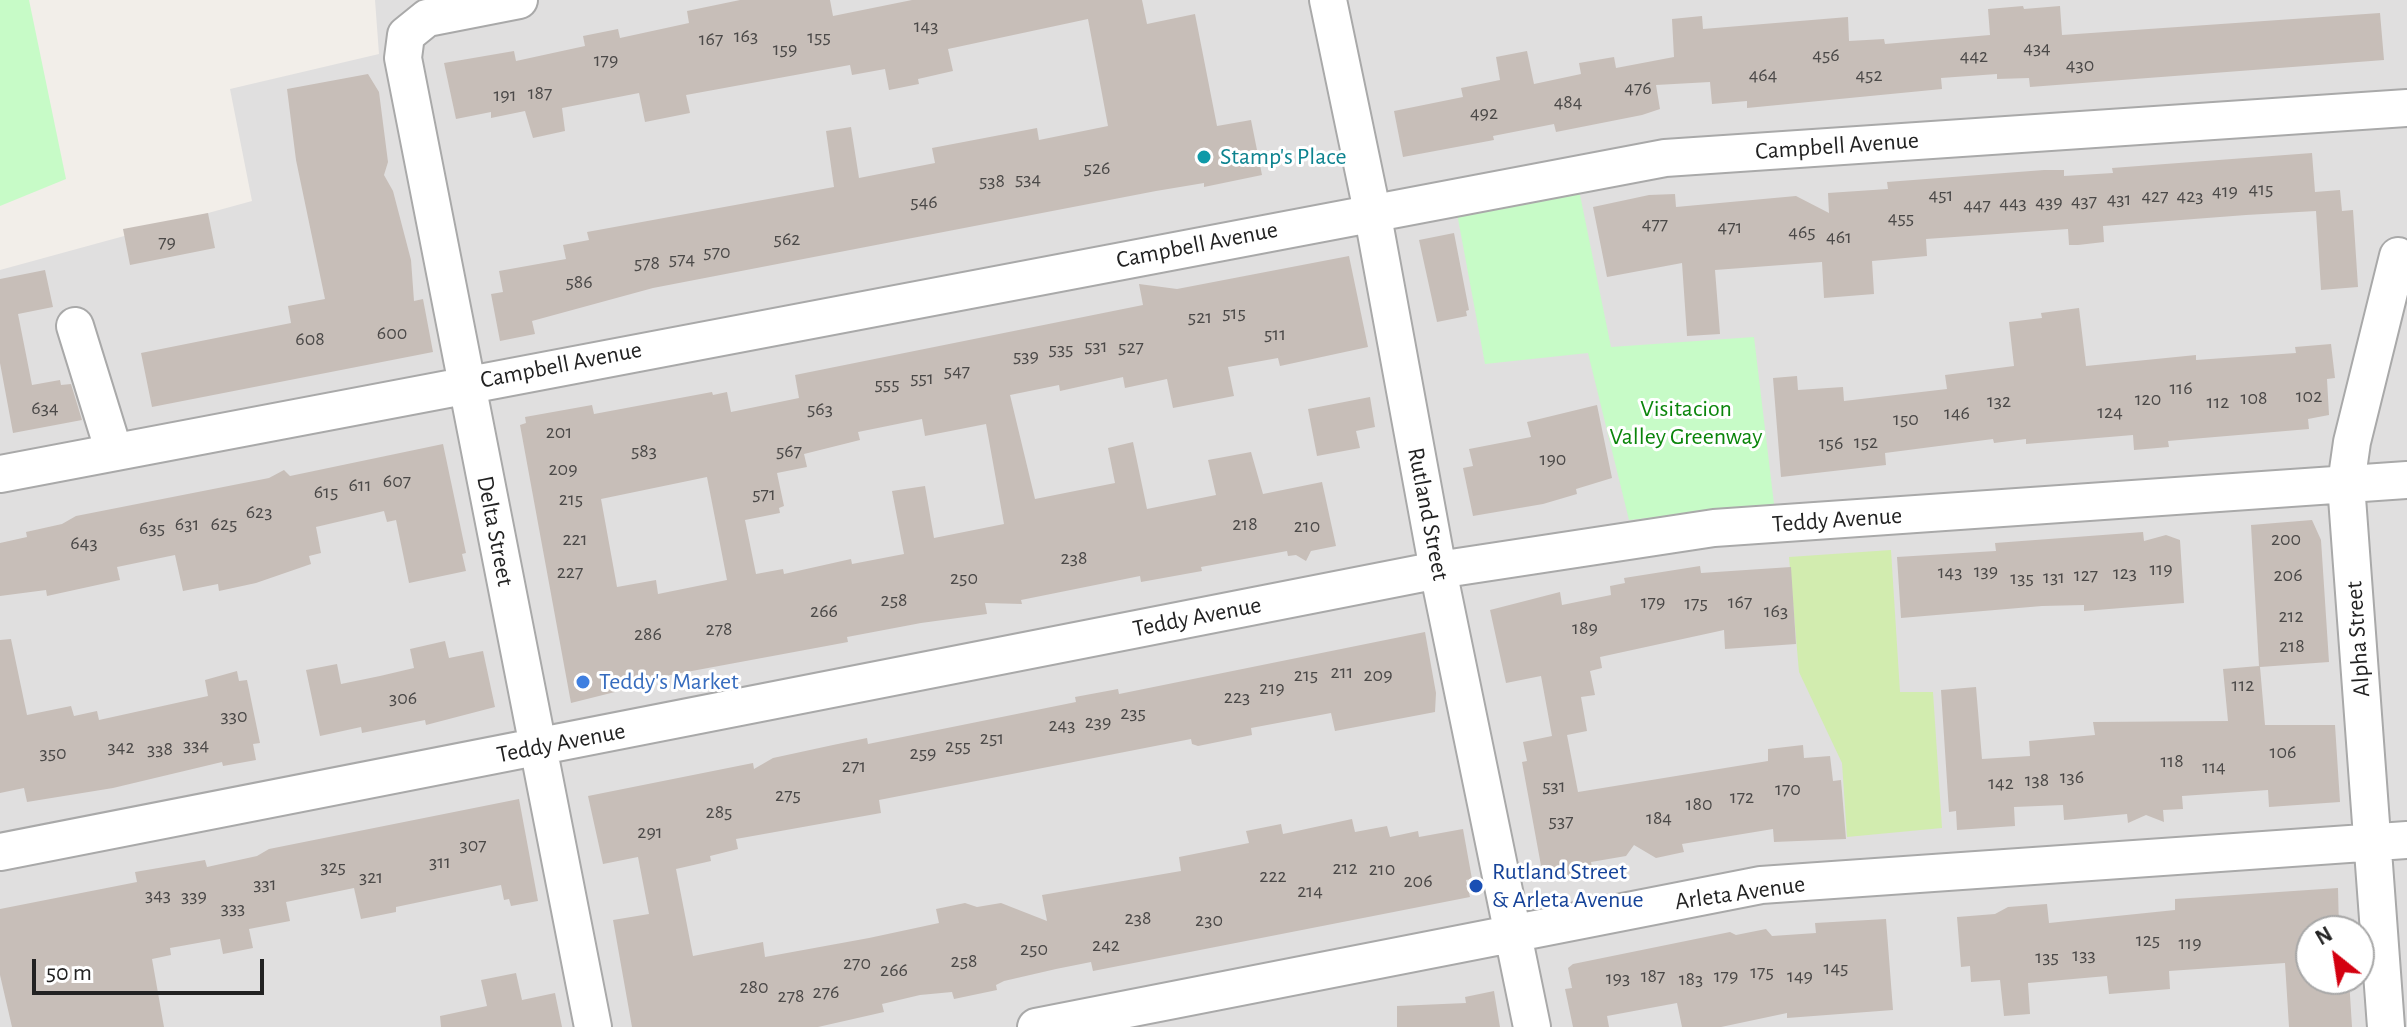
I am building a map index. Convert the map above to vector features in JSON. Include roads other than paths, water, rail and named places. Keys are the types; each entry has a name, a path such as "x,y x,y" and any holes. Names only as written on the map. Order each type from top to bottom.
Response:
{"street":[{"name":"Delta Street","path":"519,0 427,18 406,35 403,58 593,1027"},
{"name":"Rutland Street","path":"1328,0 1372,211 1438,570 1532,1027"},
{"name":"Campbell Avenue","path":"0,474 1372,211 1665,158 2407,108"},
{"name":"Alpha Street","path":"2386,1027 2390,841 2346,484 2352,442 2398,256"},
{"path":"75,326 114,452"},
{"name":"Teddy Avenue","path":"0,852 1438,570 1714,528 2407,480"},
{"name":"Arleta Avenue","path":"1036,1027 1761,885 2390,841"}],"place":[{"name":"Stamp's Place","path":"1204,157"},
{"name":"Teddy's Market","path":"583,682"},
{"name":"Rutland Street & Arleta Avenue","path":"1476,886"}],"park label":[{"name":"Visitacion Valley Greenway","path":"1686,423"}]}
